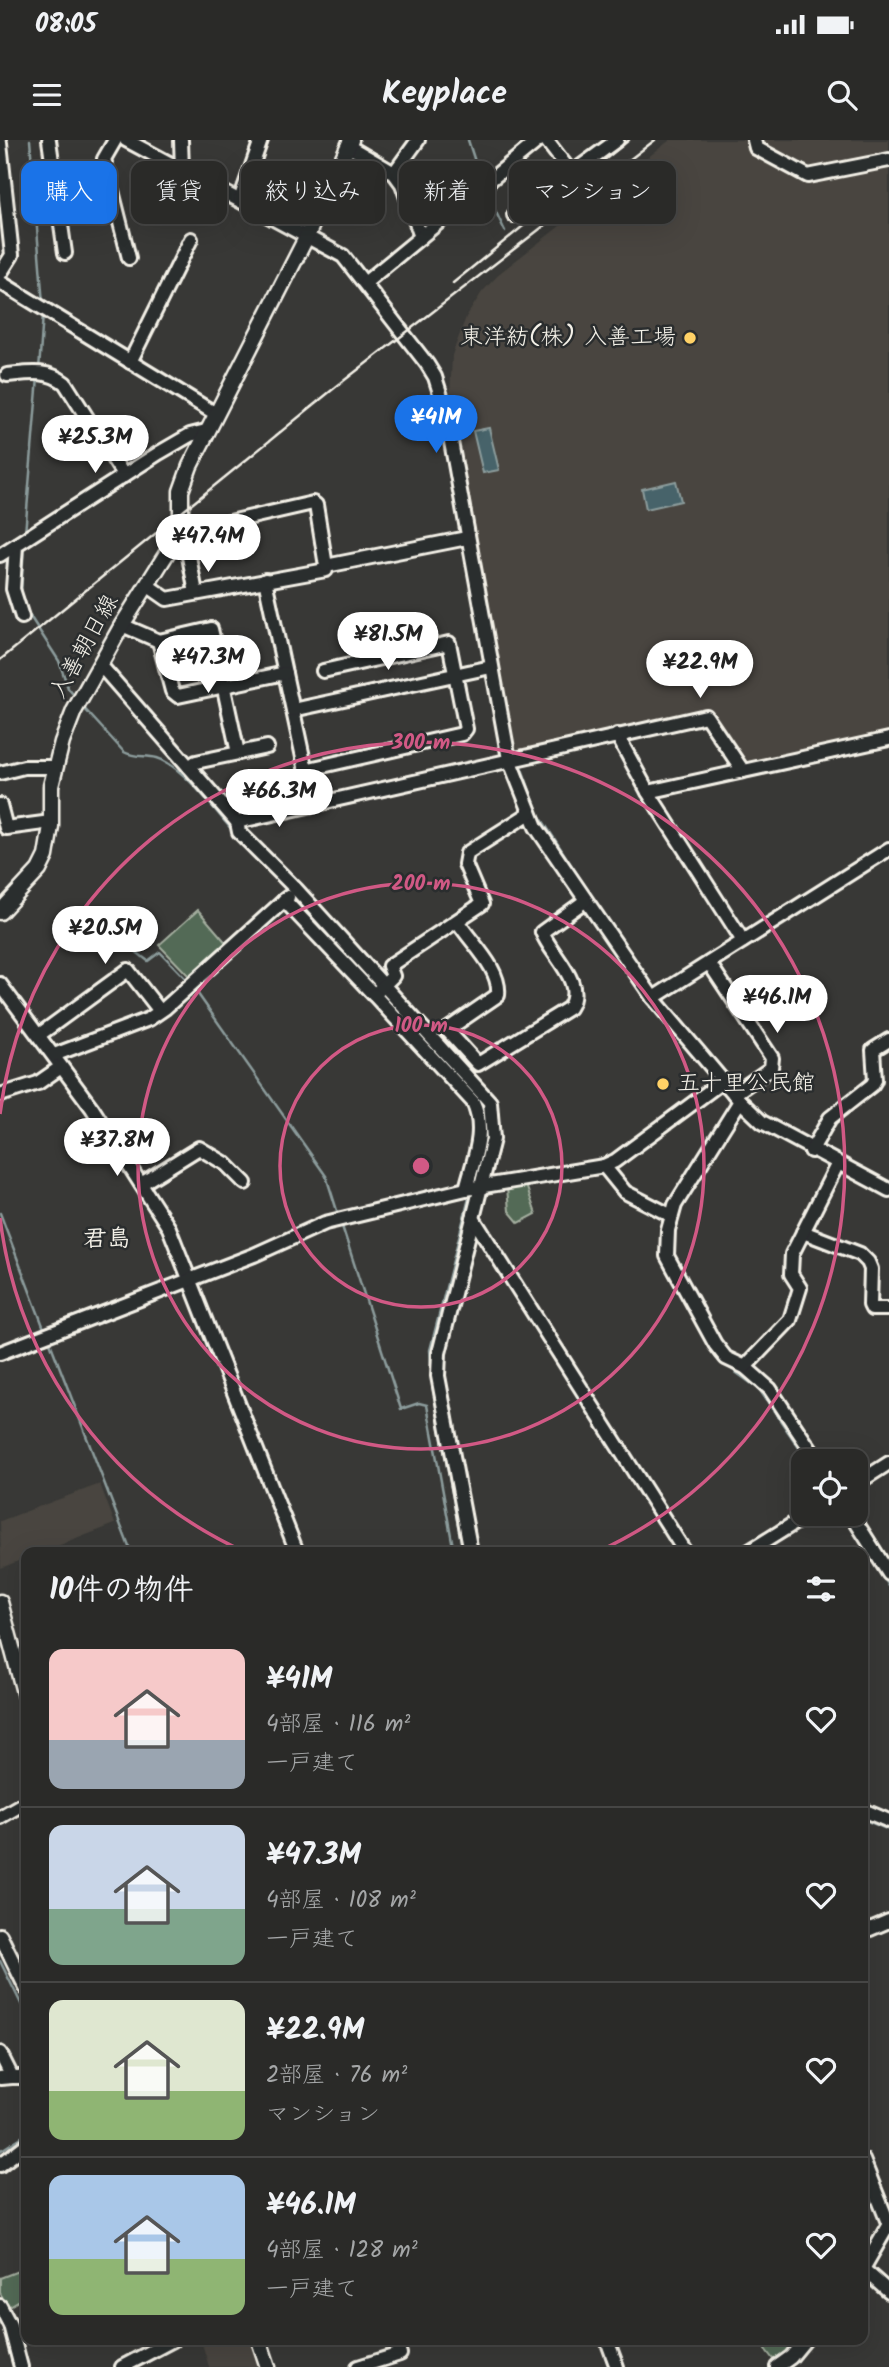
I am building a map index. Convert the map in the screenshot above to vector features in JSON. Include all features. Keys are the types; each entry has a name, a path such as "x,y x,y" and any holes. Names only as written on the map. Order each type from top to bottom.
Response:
{"main road":[{"name":"入善朝日線","path":"0,912 39,870 50,844 54,767 74,711 122,625 177,537 181,520 181,491 206,431 306,238 350,143"},
{"path":"0,1602 21,1681"},
{"path":"261,2345 268,2367"}],"street":[{"path":"49,140 65,253"},
{"path":"115,140 104,159 130,258"},
{"path":"126,140 165,161"},
{"path":"181,140 182,161"},
{"path":"240,200 261,140"},
{"path":"394,173 418,140"},
{"path":"366,282 539,140"},
{"path":"546,140 563,161"},
{"path":"590,161 617,140"},
{"path":"754,140 756,148 808,176 889,160"},
{"path":"0,143 12,255 0,274"},
{"path":"350,143 394,173 402,184 421,237"},
{"path":"227,193 343,256 366,282 435,377 445,409 509,759 530,813 585,901 653,998 737,1097 762,1122 811,1151 889,1190"},
{"path":"130,362 191,239"},
{"path":"0,282 216,414"},
{"path":"8,375 43,373 54,375 65,383 124,476"},
{"path":"0,555 190,435 206,431"},
{"path":"147,585 167,599 326,570 316,505 313,503 276,510 195,530 187,547 196,593"},
{"path":"326,566 467,537"},
{"path":"16,545 13,589 22,618"},
{"path":"265,580 313,804"},
{"path":"122,625 159,641 211,629 238,753"},
{"path":"159,641 172,691 178,696 285,673"},
{"path":"306,770 461,734 466,729 449,643 323,671"},
{"path":"101,666 237,822 240,832 385,985 490,1102 493,1139 439,1353 438,1376 470,1547"},
{"path":"293,710 491,667"},
{"path":"237,822 706,716 743,771"},
{"path":"617,736 648,792 743,941"},
{"path":"648,792 889,738"},
{"path":"189,767 196,762 267,747"},
{"path":"0,773 24,767 54,767"},
{"path":"0,805 6,828 51,822"},
{"path":"374,995 393,976 389,966 482,904 465,864 467,853 530,813"},
{"path":"653,998 889,849"},
{"path":"54,1055 149,1019 296,889"},
{"path":"284,900 473,1102 479,1114 480,1136 466,1189"},
{"path":"458,922 475,949 482,953 494,970 499,991 498,995 447,1030 478,1064 569,1008 574,1001 574,984 542,932 585,901"},
{"path":"709,963 772,1058 771,1068 737,1097 670,1215 667,1256 677,1279 715,1344 726,1358 745,1367 770,1389 810,1449"},
{"path":"39,1035 128,970 160,1011"},
{"path":"0,984 92,1108 169,1228 295,1547"},
{"path":"811,1151 830,1118 872,1085 875,1080 873,1050 889,1040"},
{"path":"0,1094 38,1083 61,1067"},
{"path":"0,1353 325,1223 466,1189 604,1166 615,1161 723,1081"},
{"path":"141,1184 199,1148 226,1164 245,1183"},
{"path":"745,1367 790,1321 800,1288 792,1274 792,1254 837,1164"},
{"path":"604,1166 625,1192 670,1215"},
{"path":"473,1218 477,1220 682,1547"},
{"path":"803,1231 860,1254 871,1269 870,1305 872,1308 889,1309"},
{"path":"868,1476 889,1463"},
{"path":"756,1547 791,1525"},
{"path":"859,1526 889,1574"},
{"path":"0,1816 21,1805"},
{"path":"868,1812 889,1821"},
{"path":"868,1930 889,1922"},
{"path":"0,1935 21,1978"},
{"path":"0,2053 6,2077"},
{"path":"0,2165 21,2149"},
{"path":"868,2172 889,2224 868,2260"},
{"path":"868,2273 889,2292"},
{"path":"0,2306 10,2325 21,2367"},
{"path":"122,2367 164,2345"},
{"path":"358,2367 400,2354 397,2345"},
{"path":"609,2345 617,2367"},
{"path":"777,2367 800,2345"}],"shaded area":[{"path":"670,140 889,140 889,732 745,765 708,713 517,753 450,397 452,355 466,317 482,292 501,272 562,224 676,224 676,161 643,161"},
{"path":"100,1484 115,1524 55,1547 21,1547 21,1560 1,1568 0,1521"},
{"path":"202,2345 256,2345 263,2367 209,2367"}],"green space":[{"path":"198,910 228,945 191,978 159,945"},
{"path":"526,1185 536,1214 519,1223 509,1211 507,1187"},
{"path":"21,2270 21,2299 8,2307 0,2293 0,2278"},
{"path":"762,2345 793,2345 776,2363"}],"water":[{"path":"489,428 499,470 483,473 473,431"},
{"path":"676,481 681,501 646,509 642,489"}],"waterway":[{"path":"30,140 43,304"},
{"path":"468,140 475,161"},
{"path":"495,210 505,231"},
{"path":"39,370 43,314"},
{"path":"25,534 38,377"},
{"path":"24,544 21,594 24,604"},
{"path":"26,610 59,661 68,688 76,698"},
{"path":"82,706 124,752 157,758 177,770 234,832"},
{"path":"519,761 539,815 601,911"},
{"path":"281,883 341,947"},
{"path":"104,927 148,961 160,952 189,982"},
{"path":"193,987 326,1176 339,1217"},
{"path":"660,997 674,1013"},
{"path":"721,1069 733,1086"},
{"path":"454,1071 463,1082"},
{"path":"478,1168 487,1137"},
{"path":"462,1547 433,1390 430,1350 470,1194"},
{"path":"0,1213 45,1331"},
{"path":"341,1223 401,1409 419,1403 427,1405 453,1547"},
{"path":"662,1235 662,1249"},
{"path":"667,1269 697,1324"},
{"path":"48,1337 129,1547"},
{"path":"711,1348 716,1358 759,1389 800,1449"},
{"path":"850,1526 864,1547"},
{"path":"868,1554 889,1586"},
{"path":"868,1821 889,1830"},
{"path":"0,1961 21,2004"},
{"path":"0,2151 21,2137"}],"railway":[{"path":"453,283 629,140"},
{"path":"0,660 337,386 655,140"}],"place":[{"name":"東洋紡(株) 入善工場","path":"690,338"},
{"name":"五十里公民館","path":"663,1084"}],"district":[{"name":"君島","path":"107,1239"}]}
